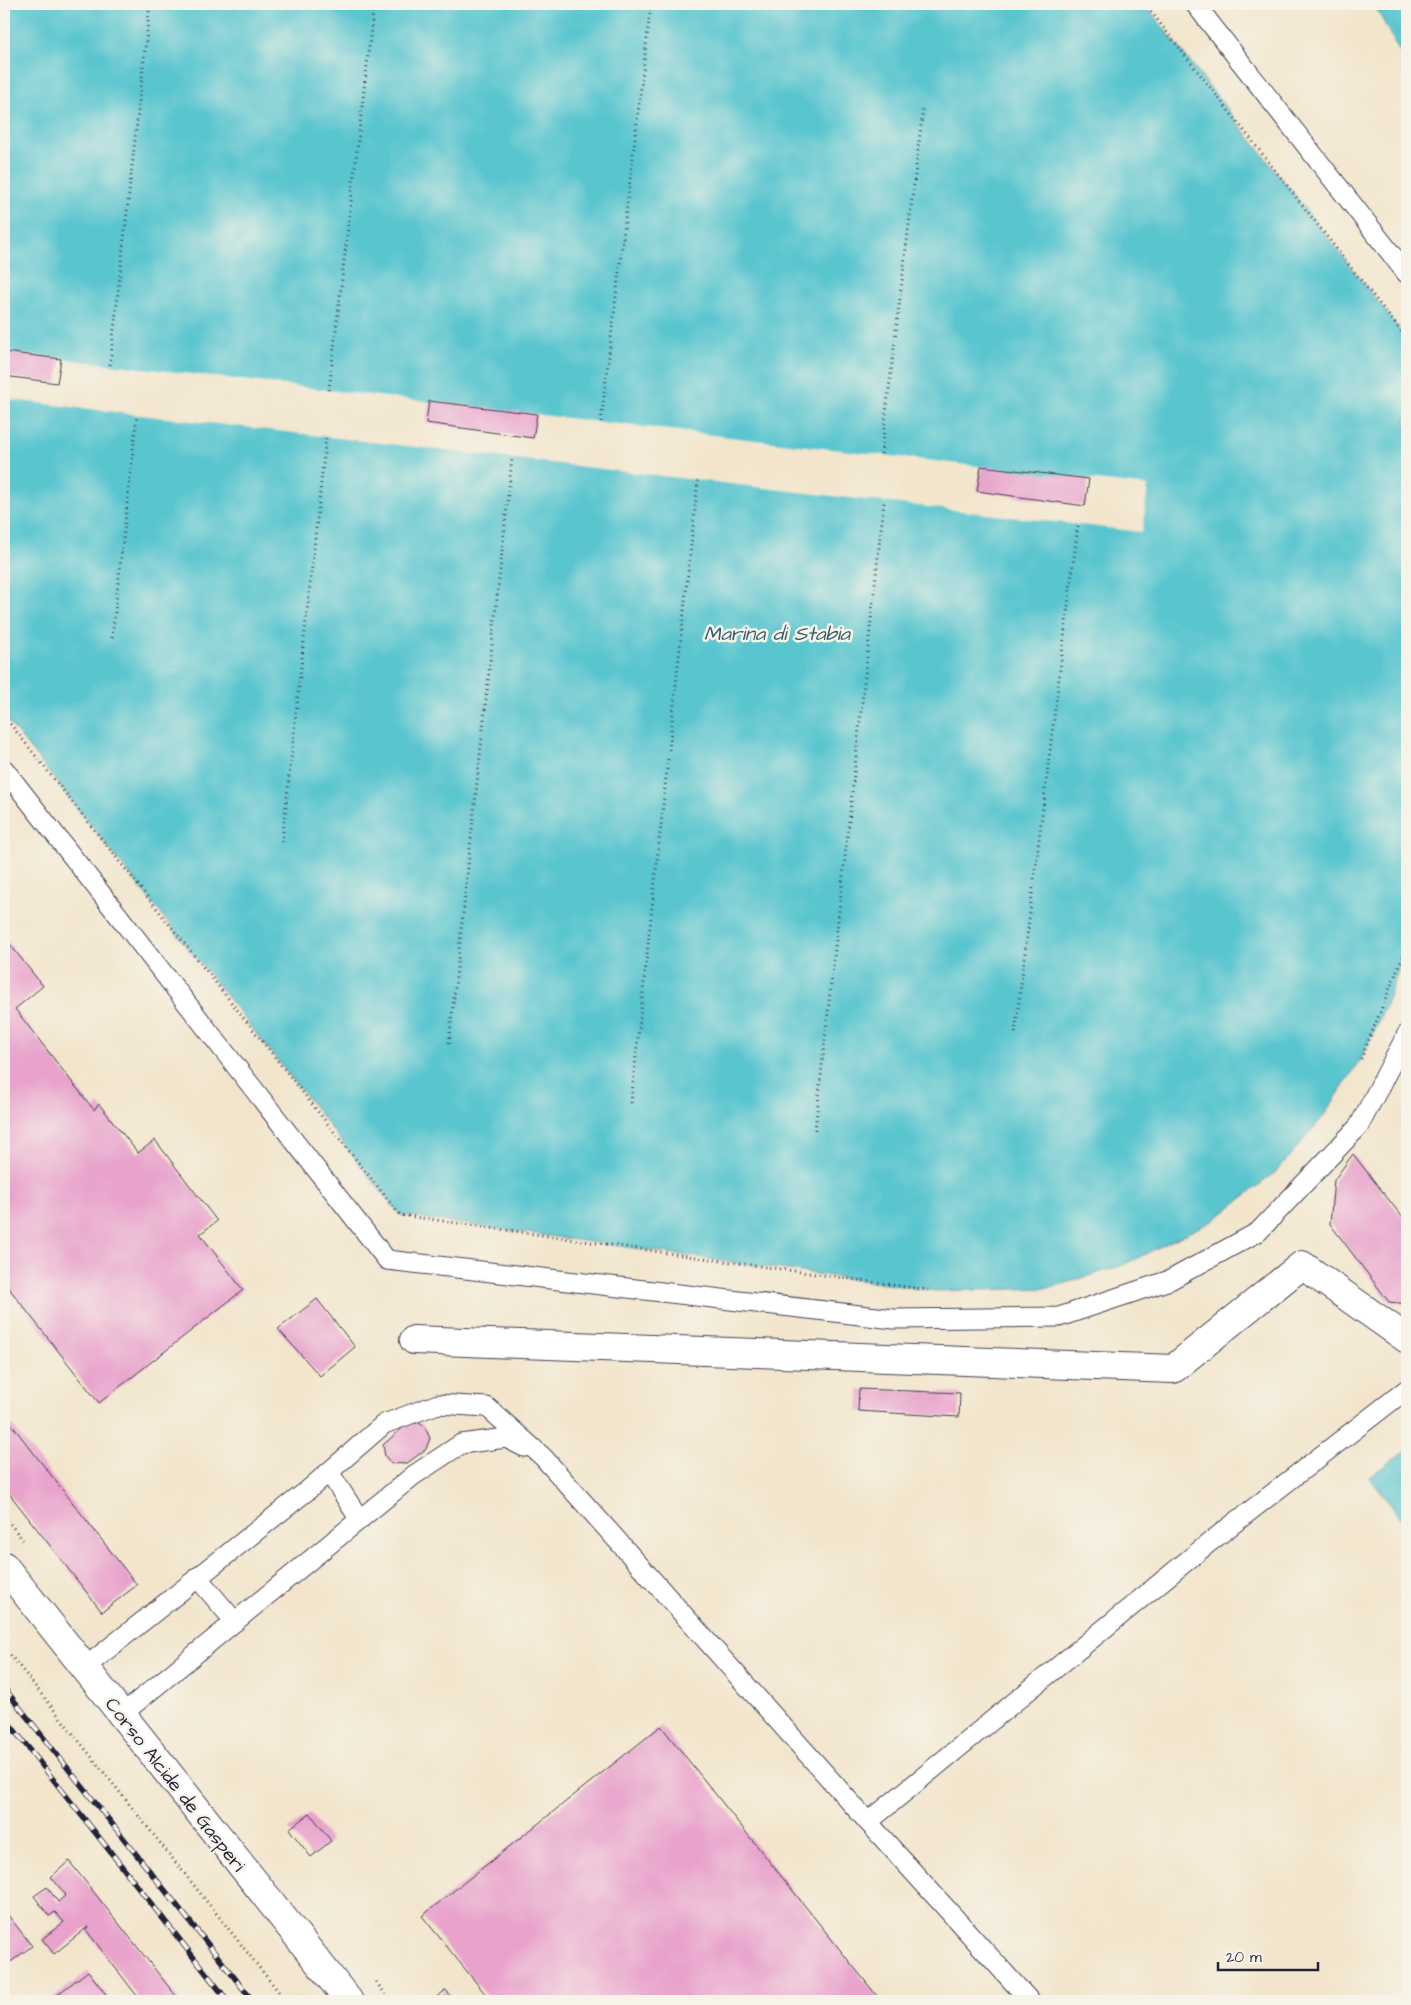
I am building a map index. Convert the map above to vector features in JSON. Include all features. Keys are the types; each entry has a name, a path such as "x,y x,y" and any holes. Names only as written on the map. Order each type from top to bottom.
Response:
{"street":[{"path":"414,1340 1173,1369 1302,1264 1407,1339"},
{"name":"Corso Alcide de Gasperi","path":"4,1566 348,2001"}],"lane":[{"path":"1195,4 1407,274"},
{"path":"4,769 387,1260 894,1319 1059,1317 1170,1280 1258,1232 1359,1126 1407,1034"},
{"path":"868,1822 1210,1542 1407,1389"},
{"path":"84,1668 329,1472 384,1424 438,1404 487,1407 543,1457 1030,2001"},
{"path":"121,1715 414,1475 461,1444 506,1438 543,1457"},
{"path":"329,1472 360,1520"},
{"path":"198,1577 235,1622"}],"path":[{"path":"110,365 150,4"},
{"path":"330,390 374,4"},
{"path":"601,422 651,4"},
{"path":"1145,4 1407,339"},
{"path":"881,454 923,109"},
{"path":"112,638 137,415"},
{"path":"282,842 326,437"},
{"path":"449,1043 512,459"},
{"path":"631,1104 698,480"},
{"path":"815,1130 884,502"},
{"path":"1015,1033 1078,525"},
{"path":"4,716 400,1216 936,1291"},
{"path":"1361,1059 1405,951 1407,923"},
{"path":"4,1646 286,2001"}],"water":[{"name":"Marina di Stabia","path":"4,4 1145,4 1407,339 1407,931 1405,951 1386,1005 1361,1059 1323,1117 1277,1171 1214,1220 1121,1266 1050,1288 936,1291 400,1215 4,716"},
{"path":"1372,4 1407,4 1407,65 1374,5"},
{"path":"1407,1449 1407,1526 1369,1477"}],"pier":[{"path":"1370,4 1374,5 1407,68 1405,66"},
{"path":"4,352 1148,486 1142,532 4,399"}],"building":[{"path":"4,352 61,359 57,383 4,376"},
{"path":"429,401 537,414 533,438 426,423"},
{"path":"981,466 1089,479 1085,506 977,491"},
{"path":"4,937 43,986 15,1009 94,1110 99,1104 138,1153 155,1140 217,1221 200,1234 243,1290 99,1403 4,1282"},
{"path":"1353,1154 1407,1223 1407,1304 1389,1302 1330,1224 1334,1180"},
{"path":"317,1299 355,1347 320,1376 278,1329"},
{"path":"859,1389 960,1393 959,1417 858,1411"},
{"path":"4,1415 137,1585 102,1612 4,1487"},
{"path":"408,1423 421,1423 425,1428 430,1438 426,1449 406,1464 391,1463 385,1456 383,1445"},
{"path":"661,1726 881,2001 491,2001 422,1916"},
{"path":"310,1813 331,1841 311,1857 289,1829"},
{"path":"69,1861 180,2001 141,2001 86,1930 89,1926 54,1954 42,1939 64,1922 55,1912 49,1916 34,1896 47,1887 58,1902 66,1895 51,1877"},
{"path":"4,1910 32,1946 4,1967"},
{"path":"88,1971 111,2001 49,2001"},
{"path":"446,1990 454,2001 431,2001"}],"railway":[{"path":"4,1688 253,2001"},
{"path":"4,1717 228,2001"}]}
